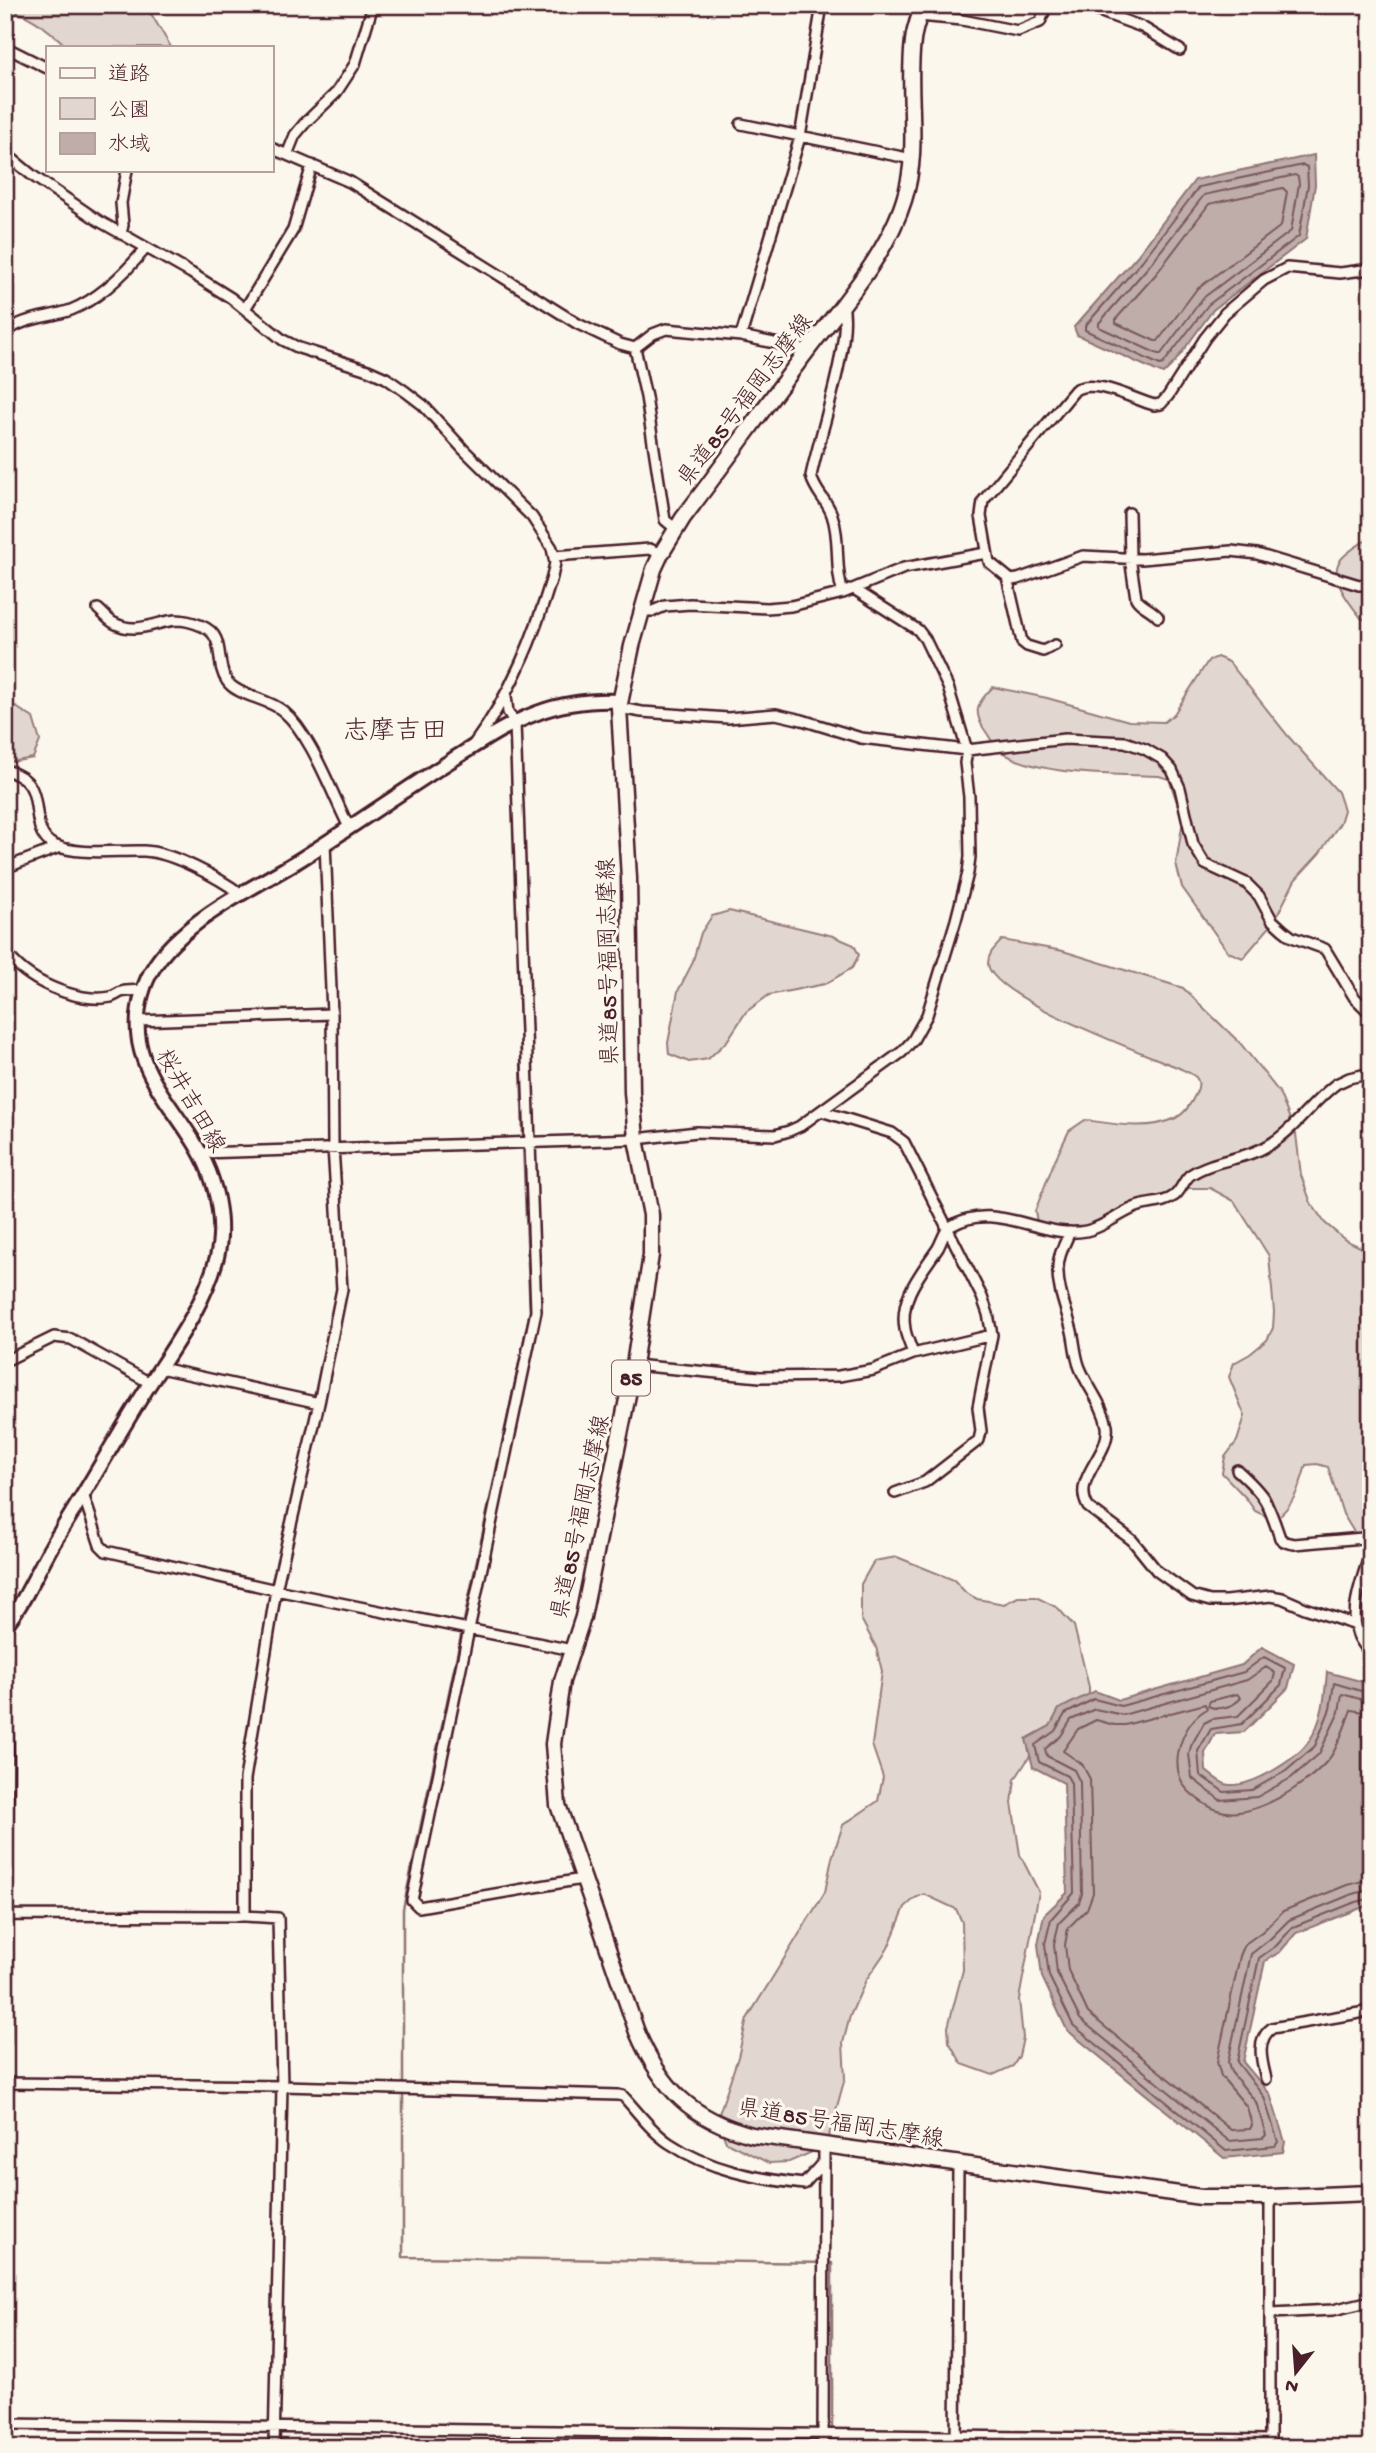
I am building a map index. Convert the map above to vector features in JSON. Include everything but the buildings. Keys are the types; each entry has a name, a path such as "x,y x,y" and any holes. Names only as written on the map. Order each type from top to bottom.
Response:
{"main road":[{"name":"県道85号福岡志摩線","path":"921,11 913,38 911,60 912,159 899,217 843,305 676,529 661,554 642,611 619,704 629,878 632,1092 636,1139 649,1197 651,1237 645,1300 634,1366 583,1617 558,1701 553,1744 558,1805 637,2032 652,2066 673,2092 692,2108 731,2129 752,2135 958,2165 1201,2197 1371,2193"},
{"name":"桜井吉田線","path":"5,1626 17,1612 55,1540 84,1497 199,1303 218,1255 220,1228 212,1180 201,1153 156,1087 141,1056 136,1021 143,990 158,961 201,918 325,843 470,748 515,723 555,707 580,702 619,704"}],"street":[{"path":"287,155 295,135 336,93 355,64 373,5"},
{"path":"741,336 800,137 822,5"},
{"path":"921,11 1018,31 1040,22 1047,5"},
{"path":"1082,5 1142,27 1180,50"},
{"path":"5,47 46,68"},
{"path":"741,124 912,159"},
{"path":"273,149 374,196 578,324 620,344 635,348"},
{"path":"5,153 33,176 121,234 191,273 245,309 283,340 299,348 368,370 406,392 423,405 532,517 542,529 554,556 650,549 661,554"},
{"path":"245,309 293,229 312,165"},
{"path":"121,234 121,203 127,172"},
{"path":"5,333 19,324 73,309 92,298 130,267 146,248"},
{"path":"1371,269 1340,273 1287,268 1264,280 1225,313 1161,404 1154,405 1095,385 1083,385 1075,390 983,501 981,516 989,562 1007,577 1018,579 1083,556 1130,558 1231,551 1257,554 1359,585 1371,584"},
{"path":"843,305 845,315 839,361 811,476 814,487 826,502 832,516 839,581 843,593"},
{"path":"635,348 653,334 666,329 741,336 807,350"},
{"path":"635,348 646,397 665,520 676,529"},
{"path":"1129,513 1130,558 1136,598 1138,603 1152,610 1158,617"},
{"path":"642,611 690,604 767,608 791,606 843,593 904,568 986,553"},
{"name":"桜井吉田線","path":"470,748 493,719 522,662 547,596 554,556"},
{"path":"1007,577 1022,642 1043,651 1055,645"},
{"path":"201,1153 636,1139 697,1132 775,1135 800,1126 902,1052 913,1040 927,1015 957,920 968,873 969,797 965,763 967,750 948,687 925,639 918,630 854,589"},
{"path":"98,609 114,623 135,628 154,627 177,620 187,621 211,631 218,640 221,664 229,685 264,699 292,719 304,735 349,827"},
{"path":"506,696 508,712 515,723 537,1311 412,1899 419,1907 583,1879"},
{"path":"619,704 642,712 727,718 776,714 861,738 967,750 1056,739 1125,742 1145,749 1162,759 1172,770 1180,788 1193,844 1205,864 1246,883 1259,896 1272,920 1283,930 1325,948 1354,997 1371,1014"},
{"path":"5,769 25,779 31,787 38,820 44,836 51,844 84,850 153,852 184,863 231,886 241,894"},
{"path":"246,1916 244,1779 276,1590 342,1289 333,1147 332,1014 325,843"},
{"path":"5,867 60,846"},
{"path":"5,950 29,973 63,992 77,996 111,997 124,991 143,990"},
{"path":"136,1021 332,1014"},
{"path":"913,1354 905,1328 905,1307 914,1283 947,1228 970,1219 1004,1218 1070,1232 1098,1227 1133,1208 1161,1202 1174,1196 1182,1183 1201,1169 1254,1153 1269,1145 1336,1084 1371,1073"},
{"path":"821,1111 891,1133 904,1142 988,1314 992,1335 978,1407 981,1432 979,1440 925,1482 895,1493"},
{"path":"1070,1232 1059,1259 1058,1269 1064,1306 1080,1368 1100,1404 1107,1426 1101,1453 1087,1477 1085,1502 1088,1507 1132,1540 1157,1571 1192,1596 1210,1601 1272,1596 1356,1625"},
{"path":"634,1366 760,1377 839,1376 881,1368 913,1354 992,1335"},
{"path":"5,1361 54,1337 71,1339 150,1383"},
{"path":"160,1368 319,1403"},
{"path":"1237,1471 1261,1491 1284,1542 1294,1544 1363,1538 1371,1542"},
{"path":"84,1497 100,1545 106,1551 276,1590 572,1650"},
{"path":"1371,1551 1360,1585 1356,1625 1359,1638 1371,1654"},
{"path":"5,1661 8,1752 5,2043"},
{"path":"6,1914 278,1918 282,2087 274,2448"},
{"path":"1266,2079 1261,2042 1266,2032 1272,2028 1371,2011"},
{"path":"5,2083 618,2095 623,2096 669,2143 724,2169 762,2179 804,2184 824,2161"},
{"path":"823,2448 824,2145"},
{"path":"956,2448 958,2165"},
{"path":"5,2424 956,2435 1270,2444 1270,2197"},
{"path":"1271,2313 1333,2310 1371,2301"}],"green space":[{"path":"5,5 141,5 150,12 170,46 66,46 39,23 5,8"},
{"path":"1371,537 1371,619 1362,619 1339,585 1337,569 1346,554"},
{"path":"1217,657 1229,662 1288,736 1338,792 1344,810 1340,823 1319,854 1295,880 1274,922 1243,958 1228,952 1182,887 1176,864 1183,820 1169,779 1159,776 1073,772 1028,764 1010,757 996,747 978,717 980,702 993,687 1047,698 1129,721 1164,722 1174,714 1208,661"},
{"path":"5,700 33,718 40,741 33,758 5,763"},
{"path":"729,911 833,936 854,945 859,955 852,968 825,984 769,995 746,1012 727,1041 708,1059 689,1062 669,1054 668,1043 678,991 692,964 701,933 712,916"},
{"path":"1002,940 1063,951 1183,988 1240,1043 1279,1092 1296,1134 1301,1175 1311,1203 1325,1223 1345,1240 1371,1252 1371,1560 1343,1514 1328,1467 1306,1465 1295,1496 1274,1520 1255,1511 1222,1473 1225,1457 1237,1441 1245,1416 1229,1377 1234,1363 1267,1340 1273,1328 1274,1312 1269,1256 1234,1201 1210,1188 1189,1188 1156,1201 1126,1218 1092,1226 1064,1230 1037,1222 1035,1211 1069,1131 1085,1120 1143,1125 1176,1118 1191,1104 1199,1083 1188,1072 1072,1023 1013,992 995,977 988,963 991,953"},
{"path":"897,1557 954,1580 966,1593 977,1599 1004,1604 1018,1597 1036,1597 1058,1608 1074,1626 1089,1687 1089,1700 1043,1736 1015,1779 1012,1803 1020,1855 1039,1892 1019,1999 1023,2038 1019,2056 1013,2066 993,2075 962,2064 949,2042 948,2027 963,1970 962,1922 956,1909 924,1894 915,1898 905,1907 888,1948 866,1980 850,2016 843,2043 845,2078 826,2146 789,2162 769,2163 726,2142 717,2120 738,2057 747,2019 825,1892 843,1825 878,1801 883,1777 872,1745 882,1671 876,1647 861,1619 861,1584 874,1561"}],"water":[{"path":"1314,155 1315,185 1306,239 1213,310 1163,374 1077,335 1074,327 1137,256 1195,180"},
{"path":"1262,1647 1294,1664 1288,1688 1244,1732 1215,1734 1205,1753 1206,1771 1223,1783 1239,1784 1261,1777 1295,1756 1314,1733 1324,1699 1327,1672 1360,1681 1371,1688 1371,1904 1296,1933 1280,1952 1265,1961 1243,2062 1270,2094 1285,2142 1283,2152 1224,2158 1067,2030 1042,1977 1038,1944 1044,1915 1067,1893 1064,1783 1033,1767 1026,1739 1050,1726 1059,1709 1095,1691 1119,1700 1242,1665"}],"waterway":[{"path":"516,862 523,1139"},
{"path":"463,1625 530,1312 523,1145"},
{"path":"462,1631 403,1909 403,2257 832,2263 832,2430"},
{"path":"832,2437 832,2448"}],"district":[{"name":"志摩吉田","path":"395,729"}]}
